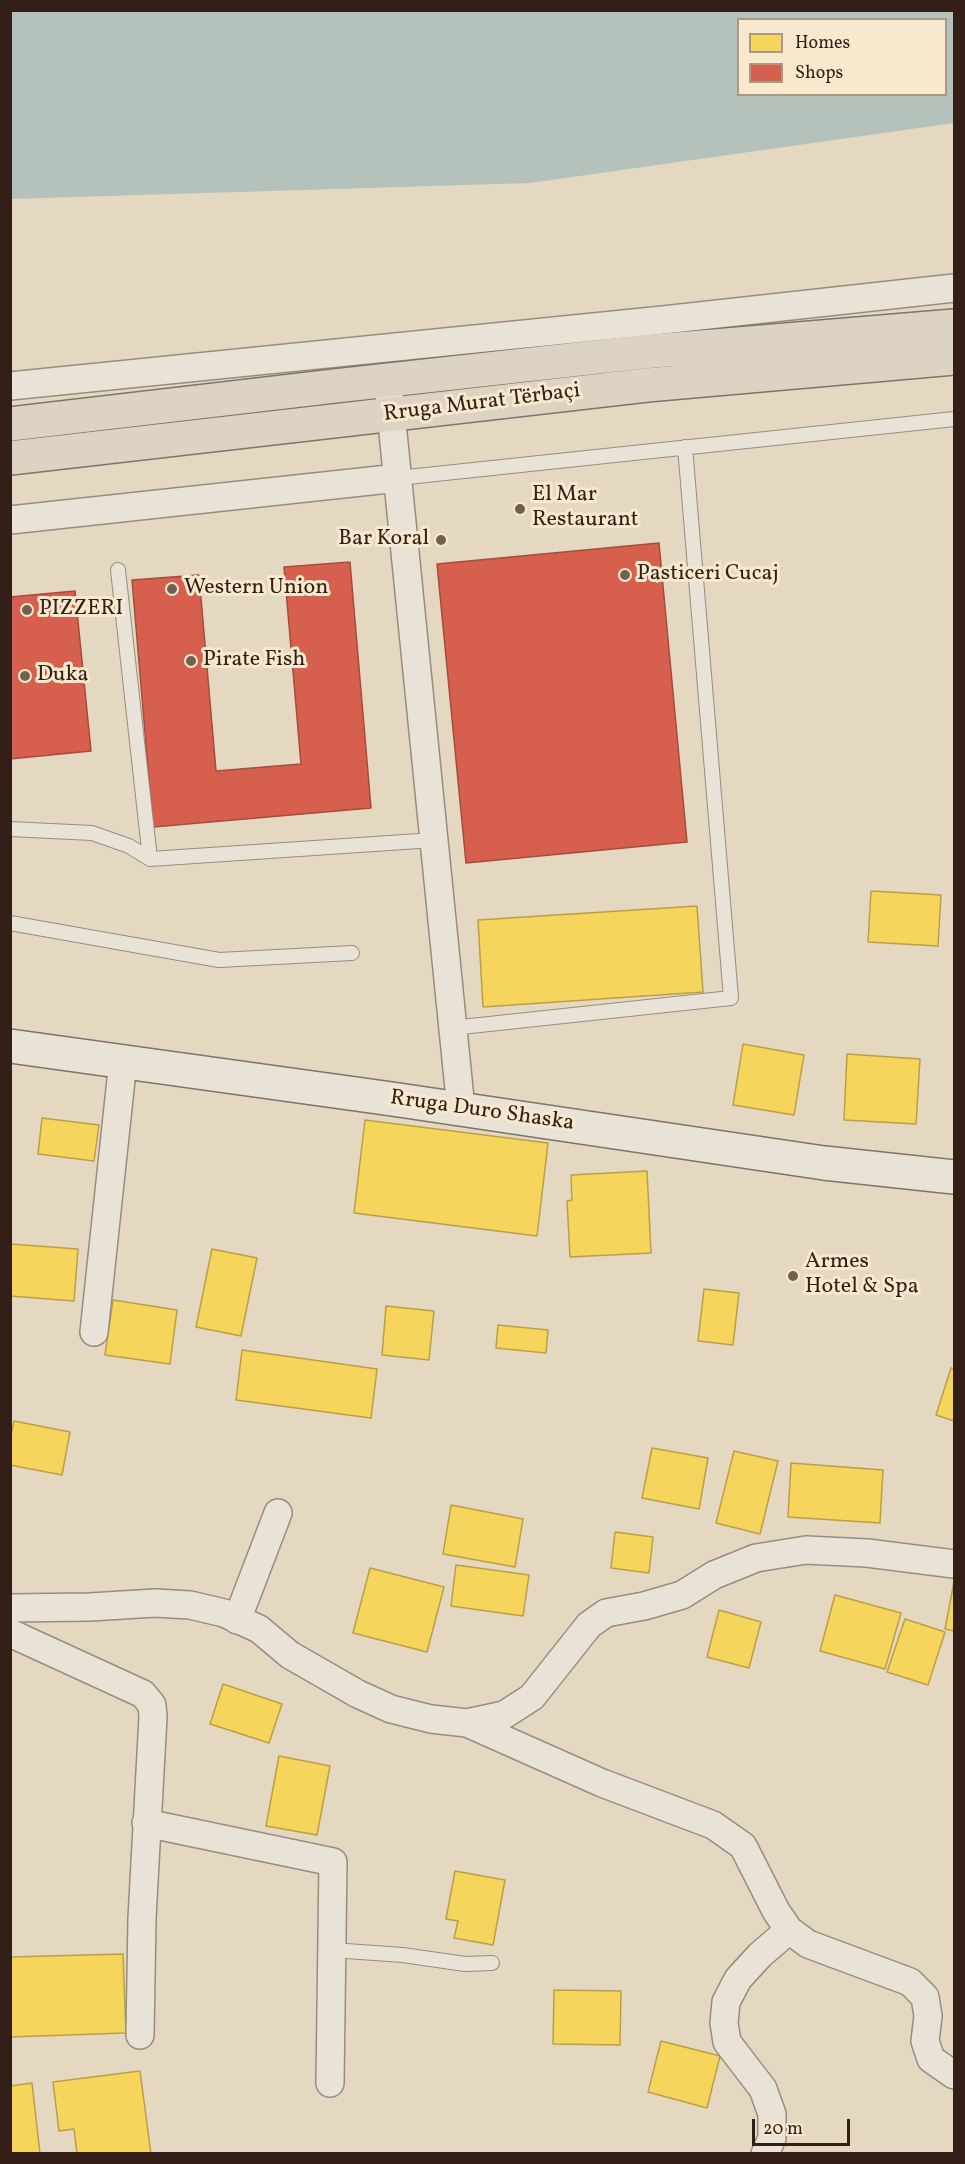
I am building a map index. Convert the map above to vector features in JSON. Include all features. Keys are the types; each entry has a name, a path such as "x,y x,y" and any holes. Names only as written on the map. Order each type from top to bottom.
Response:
{"main road":[{"name":"Rruga Murat Tërbaçi","path":"10,424 642,352 954,326"},
{"name":"Rruga Murat Tërbaçi","path":"10,458 647,385 954,358"},
{"name":"Rruga Duro Shaska","path":"10,1046 461,1108 813,1161 954,1177"}],"street":[{"path":"10,386 954,288"},
{"path":"387,380 461,1108"},
{"path":"10,520 398,478"},
{"path":"94,1332 123,1061"},
{"path":"237,1620 278,1513"},
{"path":"467,1723 504,1715 532,1697 589,1625 606,1613 644,1606 682,1595 714,1575 756,1558 806,1550 867,1553 954,1564"},
{"path":"10,1608 155,1603 190,1605 224,1613 259,1629 290,1654 358,1694 391,1709 431,1719 467,1723 602,1783 713,1825 743,1846 776,1911 789,1930 808,1944 910,1982 925,1997 928,2016 925,2041 931,2059 954,2075"},
{"path":"10,1633 144,1694 152,1705 142,1918 140,2035"},
{"path":"146,1823 333,1862 330,2083"},
{"path":"765,2154 772,2138 772,2114 763,2089 727,2042 724,2023 726,2002 738,1979 759,1955 789,1930"}],"lane":[{"path":"398,478 954,419"},
{"path":"452,1028 731,998 685,447"},
{"path":"118,570 150,859"},
{"path":"10,829 92,833 129,846 150,859 434,840"},
{"path":"10,923 219,960 352,953"},
{"path":"332,1950 404,1954 465,1964 492,1963"}],"shaded area":[{"path":"10,11 954,11 954,123 530,183 11,199"}],"building: Homes":[{"path":"871,891 941,895 938,946 868,942"},
{"path":"697,906 703,992 483,1007 478,920"},
{"path":"743,1044 804,1055 794,1115 733,1105"},
{"path":"847,1054 920,1059 916,1124 844,1120"},
{"path":"42,1118 99,1125 94,1161 38,1154"},
{"path":"365,1120 548,1143 537,1236 354,1213"},
{"path":"647,1171 651,1253 570,1257 567,1201 572,1200 571,1175"},
{"path":"10,1244 78,1249 74,1301 10,1296"},
{"path":"212,1249 257,1258 241,1336 196,1327"},
{"path":"704,1289 739,1293 733,1345 698,1341"},
{"path":"113,1300 177,1310 170,1364 105,1355"},
{"path":"386,1306 434,1311 429,1360 382,1355"},
{"path":"498,1325 548,1330 546,1353 496,1348"},
{"path":"242,1350 377,1369 371,1418 236,1400"},
{"path":"951,1368 954,1369 954,1421 936,1415"},
{"path":"14,1421 70,1432 62,1475 10,1465 10,1440"},
{"path":"652,1448 708,1458 699,1509 642,1498"},
{"path":"734,1451 778,1461 760,1534 716,1523"},
{"path":"791,1463 883,1470 880,1523 788,1517"},
{"path":"451,1505 523,1519 515,1567 443,1554"},
{"path":"615,1532 653,1537 649,1573 611,1568"},
{"path":"456,1565 529,1575 523,1616 451,1606"},
{"path":"370,1568 444,1587 427,1652 353,1633"},
{"path":"954,1582 954,1631 945,1629"},
{"path":"835,1595 901,1613 885,1669 820,1651"},
{"path":"719,1610 761,1622 749,1668 707,1657"},
{"path":"905,1619 945,1632 928,1685 887,1672"},
{"path":"223,1684 282,1704 269,1743 210,1724"},
{"path":"279,1756 330,1766 317,1835 266,1826"},
{"path":"455,1871 505,1880 493,1945 454,1938 458,1921 446,1919"},
{"path":"123,1954 126,2033 10,2037 10,1957"},
{"path":"554,1990 621,1991 620,2045 553,2044"},
{"path":"661,2041 720,2056 707,2108 648,2092"},
{"path":"140,2071 151,2154 77,2154 74,2129 59,2131 53,2082"},
{"path":"32,2083 40,2154 10,2154 10,2086"}],"building: Shops":[{"path":"659,543 687,842 466,863 437,564"},
{"path":"350,562 371,808 153,827 132,580 199,575 216,771 301,764 284,567"},
{"path":"75,591 91,751 10,759 10,597"}],"place":[{"name":"El Mar Restaurant","path":"520,509"},
{"name":"Bar Koral","path":"441,540"},
{"name":"Pasticeri Cucaj","path":"625,575"},
{"name":"Western Union","path":"172,589"},
{"name":"PIZZERI","path":"27,610"},
{"name":"Pirate Fish","path":"191,661"},
{"name":"Duka","path":"25,676"},
{"name":"Armes Hotel & Spa","path":"793,1276"}]}
